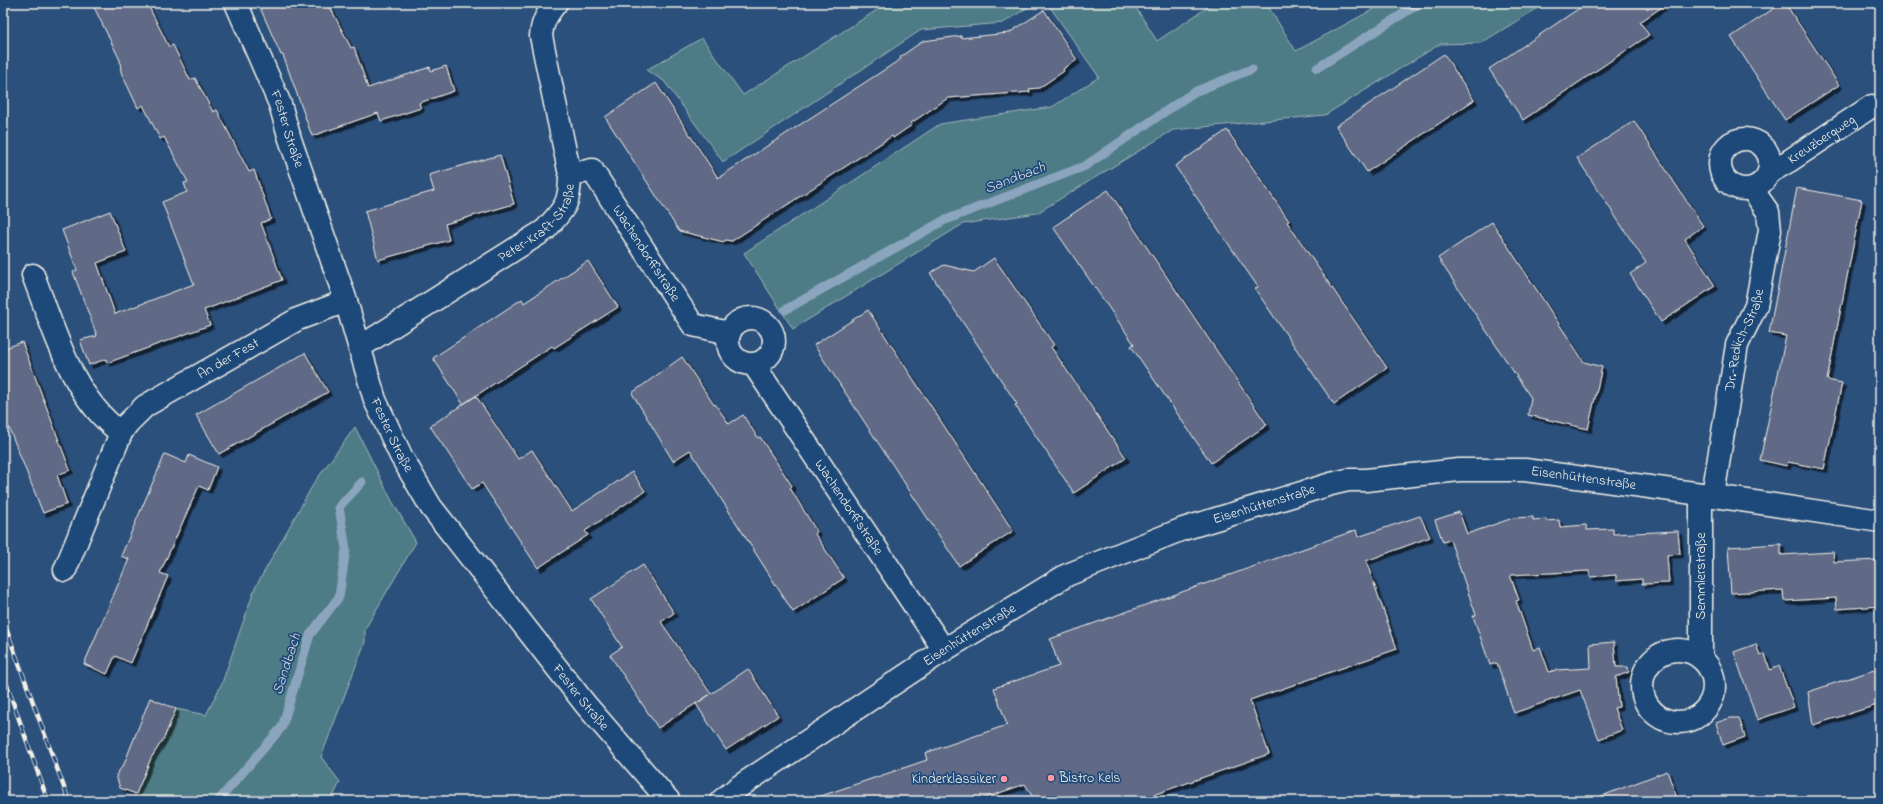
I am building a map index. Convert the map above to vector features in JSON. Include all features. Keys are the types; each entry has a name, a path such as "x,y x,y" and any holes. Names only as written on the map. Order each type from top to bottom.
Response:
{"street":[{"name":"Fester Straße","path":"236,3 280,104 290,139 346,301 375,400 401,456 431,507 586,705 668,801"},
{"name":"Peter-Kraft-Straße","path":"360,347 545,230 562,213 570,196 570,174 541,36 542,24 552,4"},
{"name":"Kreuzbergweg","path":"1770,172 1872,106"},
{"path":"1745,139 1755,141 1762,146 1770,158 1770,172 1762,184 1752,189 1740,190 1729,184 1721,174 1721,156 1727,146 1735,141 1745,139"},
{"name":"Wachendorffstraße","path":"570,174 592,170 693,325 729,333"},
{"name":"Dr.-Redlich-Straße","path":"1707,495 1737,345 1756,306 1770,230 1768,212 1752,189"},
{"path":"33,275 70,369 82,392 96,410 121,434"},
{"name":"An der Fest","path":"65,570 121,434 127,424 145,406 298,319 346,301"},
{"path":"744,319 759,319 767,324 773,331 774,346 767,358 754,365 743,364 733,356 729,351 727,342 729,333 737,322 744,319"},
{"name":"Wachendorffstraße","path":"754,365 944,650"},
{"name":"Eisenhüttenstraße","path":"721,801 740,786 944,650 1067,575 1183,529 1342,482 1459,470 1525,470 1880,521"},
{"name":"Semmlerstraße","path":"1701,658 1707,495"}],"green space":[{"path":"888,3 1035,3 1003,23 921,30 723,162 664,81 646,70 702,38 743,95"},
{"path":"1037,3 1133,3 1157,41 1214,3 1266,3 1296,51 1385,3 1546,3 1481,43 1440,44 1325,115 1173,130 1037,213 963,224 793,329 744,253 940,124 1052,107 1099,77 1050,7"},
{"path":"355,427 392,501 416,542 365,629 365,642 321,757 340,782 331,801 132,801 156,746 166,735 176,709 206,715 222,683 255,588 314,483"}],"building":[{"path":"92,3 147,3 169,47 173,45 190,80 195,78 213,112 217,110 249,172 254,170 271,219 261,223 282,280 204,310 210,325 107,363 106,359 89,365 80,340 97,336 73,272 77,270 62,230 110,211 126,252 97,263 115,314 194,284 162,202 187,192 184,183 188,182 164,137 160,139 143,105 138,108 121,72 120,60"},
{"path":"258,3 328,3 351,48 354,47 368,88 430,67 431,71 446,66 454,91 419,103 421,108 381,121 378,113 312,136 283,55 281,55"},
{"path":"1587,3 1668,3 1640,22 1649,35 1523,120 1489,69"},
{"path":"1782,3 1785,3 1839,85 1785,120 1731,37"},
{"path":"1044,10 1077,60 1063,69 1064,71 1039,88 1029,89 1030,92 948,98 911,123 912,125 893,138 892,136 732,241 725,240 724,242 679,231 605,117 656,83 718,178 901,59 900,57 923,41 961,36 961,38 1009,33"},
{"path":"1444,54 1474,100 1367,172 1336,126"},
{"path":"1634,121 1703,226 1685,239 1715,286 1661,322 1630,274 1646,263 1577,158"},
{"path":"1227,130 1289,221 1287,222 1387,368 1334,404 1255,289 1258,287 1175,166"},
{"path":"500,155 514,204 445,224 449,240 378,260 365,211 434,191 429,175"},
{"path":"1797,188 1862,200 1827,380 1842,383 1824,469 1788,462 1787,466 1760,460 1786,336 1769,333"},
{"path":"1108,190 1267,425 1211,463 1131,346 1134,344 1053,227"},
{"path":"1492,222 1584,362 1602,367 1588,429 1528,415 1531,398 1438,258"},
{"path":"994,258 1054,345 1051,347 1126,458 1074,493 930,273 944,265 974,272"},
{"path":"588,261 618,307 554,348 552,346 463,404 433,358 522,299 524,303"},
{"path":"868,310 1013,531 959,566 814,345"},
{"path":"22,342 70,470 57,475 67,504 43,513 3,413 3,349"},
{"path":"305,353 328,392 219,454 196,415"},
{"path":"682,357 714,405 715,404 729,424 743,415 758,438 760,437 792,486 790,488 817,532 815,534 844,578 793,612 690,450 673,461 632,393"},
{"path":"476,396 518,459 532,450 572,511 632,472 645,491 585,531 588,535 538,568 482,483 472,489 430,426"},
{"path":"165,454 186,463 189,455 217,467 208,490 199,486 160,573 168,576 131,663 115,656 107,674 84,664 129,559 121,556"},
{"path":"1459,512 1467,534 1513,518 1533,517 1533,520 1559,520 1560,527 1586,525 1587,530 1613,529 1613,534 1678,531 1680,554 1667,555 1669,583 1642,584 1642,579 1616,581 1616,575 1590,577 1589,571 1510,575 1519,600 1516,601 1533,650 1540,647 1549,672 1556,670 1591,668 1590,644 1614,642 1616,667 1628,667 1629,672 1616,677 1619,707 1614,708 1622,730 1599,739 1580,690 1514,713 1497,663 1490,665 1473,616 1476,615 1450,540 1443,542 1435,520"},
{"path":"1420,516 1430,537 1366,561 1397,649 1250,700 1269,754 1136,801 1035,801 1025,784 976,801 819,801 818,797 927,760 925,753 1007,725 994,688 1059,666 1050,639 1356,530 1358,537"},
{"path":"1781,544 1781,555 1833,552 1834,562 1880,560 1880,606 1837,609 1836,598 1784,601 1783,590 1731,593 1728,547"},
{"path":"643,565 674,613 661,622 711,694 748,669 778,716 726,750 696,704 709,695 658,728 610,655 622,647 591,599"},
{"path":"1756,644 1760,656 1765,654 1770,670 1779,666 1794,707 1757,720 1734,652"},
{"path":"1880,668 1880,704 1813,725 1808,692"},
{"path":"150,698 176,709 164,738 151,758 136,794 120,788 116,775 124,764"},
{"path":"1730,718 1739,718 1745,737 1723,745 1716,723"},
{"path":"1667,771 1678,801 1595,801 1594,799"}],"waterway":[{"name":"Sandbach","path":"1317,68 1420,3"},
{"name":"Sandbach","path":"785,310 943,221 1085,166 1194,92 1252,69"},
{"name":"Sandbach","path":"218,801 282,727 310,635 339,597 346,549 339,507 362,482"}],"railway":[{"path":"3,620 69,801"},
{"path":"3,674 48,801"}],"place":[{"name":"Bistro Kels","path":"1051,778"},
{"name":"Kinderklassiker","path":"1004,779"}]}
